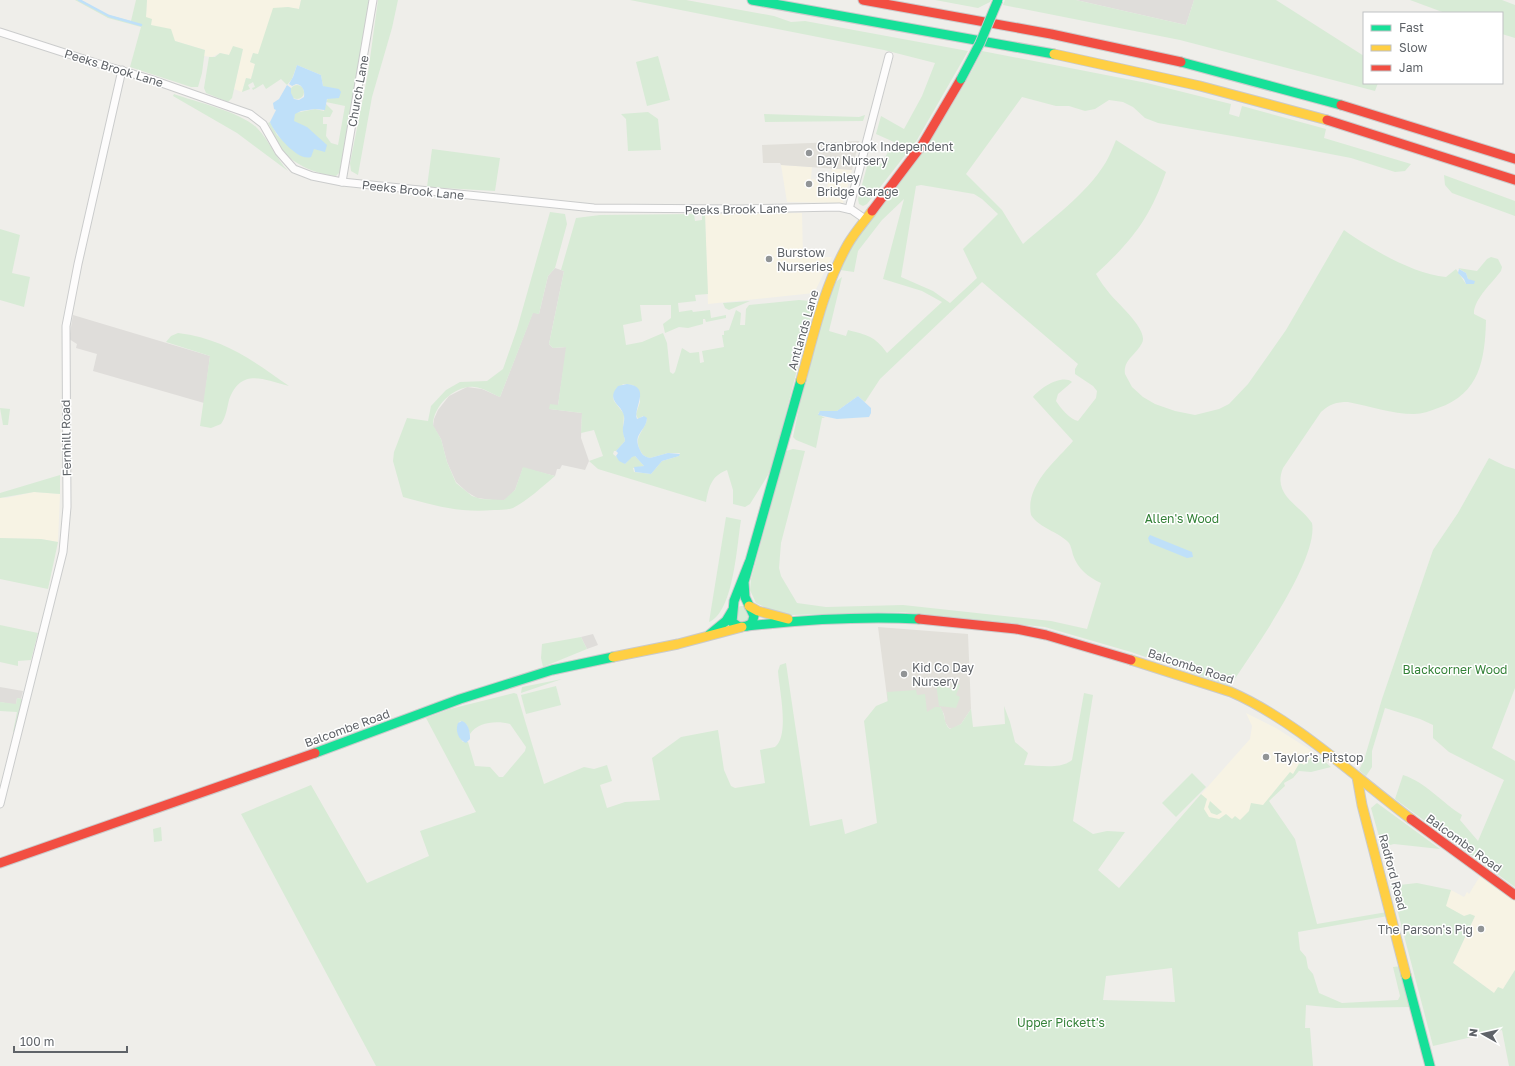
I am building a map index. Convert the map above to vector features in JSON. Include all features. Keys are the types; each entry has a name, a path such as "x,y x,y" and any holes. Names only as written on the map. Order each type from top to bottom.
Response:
{"main road":[{"path":"752,0 1088,61 1238,95 1440,154 1515,180"},
{"path":"864,0 1127,50 1236,76 1400,122 1515,159"},
{"name":"Antlands Lane","path":"750,607 744,591 749,563 784,445 823,300 845,248 864,219 922,145 961,79 980,43 998,0"},
{"name":"Antlands Lane","path":"731,612 736,593 749,563"},
{"path":"739,604 744,604 754,611 754,617 751,624 745,627 733,622 731,612 739,604"},
{"name":"Balcombe Road","path":"750,607 758,611 800,622"},
{"name":"Balcombe Road","path":"708,636 726,621 731,612"},
{"name":"Balcombe Road","path":"0,863 378,730 460,699 552,670 761,624 892,618 986,625 1046,635 1174,673 1242,696 1304,736 1357,776 1378,794 1515,895"},
{"name":"Radford Road","path":"1357,776 1362,805 1430,1066"},
{"path":"1362,805 1378,794"}],"street":[{"name":"Church Lane","path":"342,182 373,0"},
{"name":"Peeks Brook Lane","path":"0,32 122,70 250,114 262,124 279,152 294,169 312,176 342,182 594,208 733,209 833,207 849,209 864,219"},
{"path":"849,209 889,56"},
{"name":"Fernhill Road","path":"0,804 63,552 67,507 66,326 122,70"}],"shaded area":[{"path":"147,0 301,0 299,9 285,7 258,55 253,53 250,62 255,64 251,79 246,78 242,92 234,89 243,49 229,55 220,53 212,57 203,56 205,50 175,41 150,25 146,17"},
{"path":"1076,0 1194,0 1186,25"},
{"name":"Cranbrook Independent Day Nursery","path":"859,141 852,170 781,165 780,163 763,163 762,145"},
{"path":"781,165 812,167 811,179 819,180 818,189 827,190 828,183 830,183 832,168 852,170 843,203 787,202"},
{"name":"Burstow Nurseries","path":"802,213 803,257 832,257 814,293 708,304 705,214"},
{"path":"555,268 564,271 549,344 553,348 567,347 558,405 550,409 582,413 581,438 589,461 585,470 562,465 560,469 557,469 555,476 523,468 515,490 507,499 501,501 477,498 467,492 456,482 447,462 441,439 433,426 434,419 438,410 449,396 467,387 482,389 500,397 533,312 539,314 548,276"},
{"path":"73,315 210,356 204,403 93,371 97,354 76,348 77,344 69,339"},
{"path":"34,492 60,494 58,542 41,539 0,538 0,497 6,498"},
{"path":"878,627 968,634 971,709 961,724 952,729 949,728 945,722 944,714 940,707 937,707 925,714 891,727"},
{"path":"593,634 598,645 587,649 581,637"},
{"path":"0,687 23,691 21,699 17,698 16,705 0,702"},
{"path":"1246,713 1276,728 1315,753 1293,778 1284,783 1285,786 1238,830 1180,818 1250,739 1252,726"},
{"path":"1480,876 1515,900 1515,970 1503,989 1494,993 1453,963 1475,916 1464,916 1445,906 1451,890 1464,897 1467,892 1469,894"}],"green space":[{"path":"75,0 81,0 105,14 131,21 136,0 147,0 146,17 152,19 151,25 171,29 175,41 205,50 202,73 198,87 191,87 130,67 141,27 108,18"},
{"path":"301,0 369,0 352,111 340,172 336,176 322,174 294,161 276,141 268,123 270,122 277,135 287,144 295,113 315,109 324,111 326,104 333,111 330,117 323,117 323,124 327,124 326,136 331,143 338,145 345,106 326,102 328,98 338,98 323,86 321,75 297,65 292,79 287,85 281,79 266,89 263,84 253,90 252,88 255,87 253,82 248,85 250,89 242,92 246,78 251,79 255,64 250,62 253,53 258,54 273,8 288,7 299,9"},
{"path":"378,0 398,0 392,28 372,97 358,175 351,171 350,163 368,73"},
{"path":"630,0 686,0 774,16 791,22 805,21 968,51 917,140 867,204 863,206 859,204 858,199 869,159 881,164 894,142 876,134 881,116 904,129 922,96 935,63 884,50"},
{"path":"935,0 991,0 978,8"},
{"path":"1005,0 1076,0 1186,25 1194,0 1276,0 1363,55 1363,84 1378,84 1375,91 1180,40 1003,5"},
{"path":"1410,0 1502,0 1515,5 1515,38 1503,34 1503,12 1442,12"},
{"path":"233,46 243,49 232,98 228,102 206,93 204,88 209,57 215,57 220,53 229,55"},
{"name":"Allen's Wood","path":"982,51 1147,83 1231,104 1229,114 1239,117 1242,106 1326,129 1324,138 1411,164 1405,171 1395,172 1351,158 1158,123 1145,118 1133,107 1123,102 1109,100 1095,109 1085,111 1069,106 1056,106 1022,97 966,174 1002,210 1023,244 1068,206 1089,185 1106,162 1116,140 1166,172 1153,203 1138,228 1120,251 1096,274 1108,292 1132,317 1141,331 1143,338 1142,343 1128,361 1125,374 1132,387 1143,397 1155,404 1175,411 1195,415 1219,409 1229,404 1248,384 1286,330 1344,230 1393,260 1420,271 1446,277 1456,269 1466,284 1473,281 1468,279 1466,273 1458,268 1477,271 1487,259 1491,257 1498,259 1502,267 1501,271 1480,297 1475,309 1474,314 1486,320 1484,348 1477,373 1463,394 1452,402 1417,414 1406,414 1348,402 1333,404 1321,412 1283,468 1281,485 1288,498 1307,516 1312,523 1311,539 1305,560 1282,606 1230,686 1131,652 1045,627 900,612 790,615 775,612 756,603 750,590 751,579 786,451 793,449 805,451 781,543 779,568 781,576 797,603 826,607 903,605 1051,621 1087,629 1101,583 1088,575 1081,568 1075,560 1069,543 1065,539 1039,524 1035,520 1031,515 1030,504 1037,484 1043,474 1073,441 1033,397 1036,393 1051,383 1063,380 1072,382 1058,394 1056,401 1066,413 1078,421 1096,398 1097,391 1093,386 1075,374 1075,369 1078,364 982,282 880,379 865,402 858,396 837,411 821,411 818,414 825,418 822,418 816,448 796,440 793,437 800,403 820,328 834,285 837,281 842,277 829,331 846,336 848,330 866,335 879,343 887,353 942,302 922,291 883,279 904,199 882,220 858,251 854,272 840,270 850,248 929,139 952,105","holes":["921,185 974,194 982,199 998,214 963,249 977,278 950,303 933,291 901,277 916,186"]},
{"path":"658,56 670,100 647,106 636,62"},
{"path":"294,85 300,85 304,89 304,95 300,99 294,99 290,95 290,89"},
{"path":"174,94 230,112 250,122 269,143 288,171 237,133 173,96"},
{"path":"648,112 658,119 661,150 628,151 626,119 621,114"},
{"path":"764,114 859,117 865,115 863,121 765,122"},
{"path":"432,149 500,158 495,191 427,187"},
{"path":"1444,175 1515,201 1515,216 1452,193 1445,185"},
{"path":"550,212 565,214 567,224 555,268 548,276 539,314 533,313 500,397 474,387 460,389 446,398 441,404 434,418 433,425 441,439 447,462 456,483 472,496 481,499 504,500 515,490 523,467 555,476 524,501 513,508 506,510 459,510 403,497 393,461 394,452 407,418 428,421 431,406 446,390 460,382 487,381 503,369 517,329"},
{"path":"694,214 695,221 702,220 702,214 705,214 708,294 695,295 696,301 678,303 679,312 710,310 711,318 726,315 726,318 706,322 705,319 703,319 703,324 688,328 679,327 665,333 663,324 671,318 671,305 640,305 642,321 623,325 626,345 642,342 663,333 667,343 670,372 673,374 675,372 682,348 690,353 699,352 700,363 704,362 702,351 724,347 722,335 724,335 724,331 729,330 736,310 741,313 740,325 745,325 746,309 749,305 799,300 811,301 814,303 774,460 768,475 750,504 745,507 733,504 733,490 727,470 717,475 714,479 706,502 598,469 589,461 603,456 594,430 581,433 582,413 549,409 550,404 558,405 566,347 553,348 549,344 564,271 561,270 576,218 600,215","holes":["623,384 633,385 640,394 640,402 636,414 638,419 643,416 647,419 638,441 638,445 642,453 650,458 668,453 680,453 679,456 662,461 651,474 634,472 633,468 644,466 635,456 632,456 625,464 613,454 614,451 616,451 625,441 623,431 624,414 614,401 613,397"]},
{"path":"0,229 20,235 12,273 30,277 24,307 0,300"},
{"path":"750,301 729,310 725,308 723,303"},
{"path":"178,333 210,340 237,352 250,359 289,386 262,379 247,379 240,383 234,390 221,424 211,428 200,426 210,356 166,342 171,336"},
{"path":"0,408 10,409 8,425 3,425"},
{"name":"Blackcorner Wood","path":"1489,458 1515,469 1515,688 1492,748 1515,761 1515,887 1395,799 1403,775 1412,778 1462,815 1460,820 1478,841 1504,780 1449,752 1433,738 1433,725 1420,719 1385,708 1372,751 1372,767 1366,776 1359,770 1364,760 1382,699 1433,550 1458,513"},
{"path":"60,475 60,494 34,492 0,498 0,493"},
{"path":"726,517 741,520 736,560 729,591 724,605 717,616 709,622"},
{"path":"0,538 41,539 58,542 48,589 0,579"},
{"path":"744,606 751,622 737,624 734,621 737,607"},
{"path":"0,625 38,633 31,660 18,661 18,666 0,662"},
{"path":"581,637 587,649 543,667 541,658 542,644"},
{"name":"Upper Pickett's","path":"786,663 810,826 842,819 845,834 877,823 864,721 876,706 888,701 887,692 916,690 917,695 925,694 927,712 935,707 940,707 946,724 950,729 961,724 971,709 973,727 1005,724 1004,706 1015,742 1028,753 1024,765 1049,766 1061,765 1072,760 1084,693 1093,695 1073,821 1093,834 1107,831 1125,832 1098,870 1119,888 1201,794 1207,799 1204,809 1209,817 1219,819 1226,814 1232,819 1235,816 1240,820 1249,811 1251,803 1263,805 1290,772 1293,774 1300,762 1304,765 1315,753 1331,767 1311,772 1299,771 1293,778 1284,783 1285,786 1269,801 1295,839 1317,924 1387,912 1388,916 1298,932 1300,950 1306,957 1308,968 1313,974 1319,993 1342,1003 1398,1000 1400,996 1393,967 1401,966 1411,1007 1336,1008 1306,1005 1305,1028 1310,1028 1313,1066 376,1066 241,814 311,785 367,883 429,856 420,831 476,812 426,718 450,709 514,693 517,694 544,784 584,767 594,769 607,765 612,781 600,785 607,808 625,802 660,800 652,758 681,737 718,730 724,770 731,786 735,788 765,783 760,750 775,747 782,733 783,722 778,671 780,665","holes":["460,721 467,725 470,734 477,727 488,723 499,722 510,724 526,747 525,751 503,777 499,777 490,767 475,766 468,742 463,742 457,729","1172,968 1175,1002 1103,1000 1106,976"]},
{"path":"562,679 521,693 522,687"},
{"path":"936,683 951,689 953,683 960,685 956,695 960,697 956,708 939,706"},
{"path":"556,686 561,705 526,714 521,695"},
{"path":"17,698 22,699 22,701 15,731 13,732 17,712 0,711 0,702 16,704"},
{"path":"1192,773 1206,787 1176,817 1162,803"},
{"path":"1210,801 1222,812 1217,815 1211,813 1208,807"},
{"path":"1377,803 1440,849 1394,844 1382,847 1371,808"},
{"path":"161,827 162,841 154,842 153,829"},
{"path":"1417,883 1451,890 1446,906 1464,916 1470,914 1475,916 1453,963 1494,993 1498,987 1503,989 1515,970 1515,1066 1509,1066 1502,1030 1433,1046 1391,886"}],"water":[{"path":"297,65 321,75 323,86 339,89 341,92 339,98 327,99 325,110 315,109 301,111 295,114 294,121 307,127 327,145 325,152 314,149 311,157 300,155 287,146 276,133 270,122 276,110 274,109 273,103 279,99 287,85 291,88 291,93 294,99 299,100 304,97 302,87 296,84 292,86 289,84"},
{"path":"1459,269 1466,273 1468,279 1475,281 1474,284 1466,284 1464,279 1458,273"},
{"path":"627,384 639,389 640,398 636,414 637,419 644,416 647,418 644,427 638,436 638,444 642,453 650,458 668,453 680,454 679,456 662,461 651,474 635,472 634,467 644,466 635,456 625,464 619,461 616,456 618,453 616,451 625,441 623,434 624,416 623,412 615,402 613,395 618,386"},
{"path":"858,396 871,408 869,417 837,419 818,415 820,411 837,411"},
{"path":"1150,535 1192,552 1193,557 1187,558 1150,543 1148,538"},
{"path":"462,721 468,726 469,731 470,739 466,743 461,740 457,732 458,723"}],"waterway":[{"path":"79,0 109,16 141,25"}],"traffic: fast":[{"path":"752,0 1054,54"},
{"path":"961,79 980,43 998,0"},
{"path":"1181,62 1341,105"},
{"path":"747,626 752,623 754,616 745,597 744,582 801,380"},
{"path":"749,563 734,601 732,622 739,627 829,619 919,619"},
{"path":"709,635 726,621 732,611"},
{"path":"315,753 460,699 552,670 613,657"},
{"path":"1406,975 1430,1066"}],"traffic: slow":[{"path":"1054,54 1200,86 1327,120"},
{"path":"801,380 820,310 832,276 848,244 872,211"},
{"path":"749,606 758,611 788,619"},
{"path":"613,657 678,644 742,627"},
{"path":"1131,660 1231,692 1255,704 1301,733 1411,819"},
{"path":"1357,777 1362,805 1406,975"}],"traffic: jam":[{"path":"863,0 1051,34 1181,62"},
{"path":"872,211 922,145 961,79"},
{"path":"1341,105 1515,159"},
{"path":"1327,120 1515,180"},
{"path":"919,619 1016,629 1046,635 1131,660"},
{"path":"0,863 315,753"},
{"path":"1411,819 1515,895"}],"place":[{"name":"Cranbrook Independent Day Nursery","path":"809,153"},
{"name":"Shipley Bridge Garage","path":"809,184"},
{"name":"Burstow Nurseries","path":"769,259"},
{"name":"Kid Co Day Nursery","path":"904,674"},
{"name":"Taylor's Pitstop","path":"1266,757"},
{"name":"The Parson's Pig","path":"1481,929"}]}
